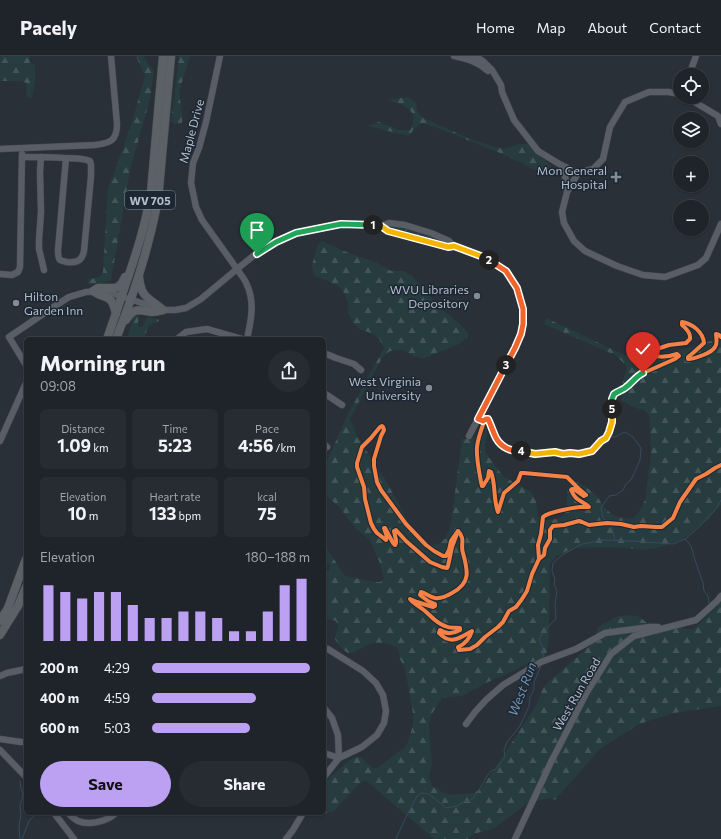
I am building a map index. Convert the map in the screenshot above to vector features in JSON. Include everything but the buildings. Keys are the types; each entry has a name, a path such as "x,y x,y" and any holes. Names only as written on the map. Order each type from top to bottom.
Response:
{"main road":[{"name":"WV 705","path":"108,337 140,241 148,208 151,192 163,56"},
{"name":"WV 705","path":"117,337 139,273 156,213 170,56"},
{"path":"116,314 114,304 108,297 99,296 93,291 98,288 114,288 122,282 140,241"},
{"path":"139,273 142,292 162,310"},
{"path":"117,337 129,314 140,310 154,312 162,310"},
{"path":"0,621 8,608 24,564"},
{"path":"0,635 18,606 24,592"}],"street":[{"path":"0,149 76,146 102,144 111,141 116,134 117,124 111,56"},
{"name":"Maple Drive","path":"220,56 206,122 193,163 191,183 196,207 202,220 237,269 247,286 252,305 247,337"},
{"path":"454,56 462,58 479,58 502,92 514,120 538,150 561,165 578,173 593,169 603,159 610,127 625,102 649,92 673,93"},
{"path":"692,67 696,56"},
{"path":"698,104 718,116 721,124"},
{"path":"0,274 12,275 18,272 20,267 21,148"},
{"path":"22,157 41,157 66,158 86,159 90,161 91,176 83,257 78,261 68,262 58,258 66,158"},
{"path":"41,157 41,212 38,240 44,270"},
{"path":"561,165 567,183 567,192 562,212 564,223 574,241 585,250 617,266 643,275 665,277 698,266 706,258 721,224"},
{"path":"567,192 578,173"},
{"path":"24,362 9,337 69,297 86,292 105,291 162,310 186,308 201,299 257,254 276,242 296,233 341,224 381,226 389,222 405,225 437,236 449,241 454,246 486,258 506,271 517,288 523,309 521,334 468,436"},
{"path":"381,226 388,231 448,247 454,246"},
{"path":"186,336 207,329 235,337"},
{"path":"326,354 354,364 361,370"},
{"path":"0,441 24,387"},
{"path":"326,394 342,405"},
{"name":"West Run Road","path":"515,839 551,762 587,692 611,654 634,636 664,627 696,620 721,596"},
{"path":"466,724 486,700 503,685 544,661 576,649 605,633 650,627 664,627"},
{"path":"326,774 339,758 362,747 378,735 384,723 386,710 383,695 376,683 363,671 328,649"},
{"path":"0,676 6,673 24,669"},
{"path":"326,710 332,718 338,735 339,758"},
{"path":"0,739 24,742"},
{"path":"0,750 24,775"},
{"path":"326,754 339,758"},
{"path":"56,815 74,839"},
{"path":"70,815 73,818 83,822 98,822 108,819 113,815"},
{"path":"286,839 302,815"}],"green space":[{"path":"0,56 30,56 30,63 35,65 35,81 32,98 27,97 26,83 22,81 0,81"},
{"path":"136,56 144,56 145,60 154,71 150,99 130,170 111,280 98,285 88,284 88,280 101,276 103,272 108,189 131,126 145,76"},
{"path":"179,56 190,56 179,92 182,123 175,124 171,121"},
{"path":"408,97 416,102 417,111 423,118 475,141 503,149 519,144 527,144 551,166 548,176 500,153 435,127 421,123 409,136 367,126 379,122 400,130 410,130 413,122 412,112 401,104 388,100"},
{"path":"388,226 412,229 449,243 448,245 387,228"},
{"path":"322,241 341,250 377,263 391,271 404,271 412,276 439,307 459,323 469,334 467,338 459,344 425,358 415,357 402,350 390,351 382,358 350,419 358,438 385,479 408,521 427,545 438,544 446,538 451,523 462,439 475,438 482,427 487,428 485,452 503,476 531,492 536,501 538,516 542,520 551,520 565,513 568,489 573,482 580,483 594,493 609,512 616,516 634,518 641,509 645,500 651,454 649,415 645,411 630,406 622,400 621,389 627,366 615,355 544,324 546,318 637,361 642,361 650,355 673,352 721,337 721,505 708,519 684,538 665,546 644,550 613,547 574,548 556,556 550,564 549,638 546,656 488,682 462,696 442,698 431,715 429,725 432,766 429,775 432,786 442,792 452,795 474,793 482,788 535,707 544,686 594,642 598,627 616,617 627,615 638,616 646,622 693,630 721,602 721,706 674,713 639,724 600,749 555,800 550,798 528,803 493,829 473,834 468,839 434,839 368,782 363,781 334,811 326,814 326,782 330,777 351,759 356,757 361,757 372,768 377,768 405,747 413,725 413,713 405,669 400,659 398,648 388,644 377,643 370,644 355,652 348,653 335,639 338,625 336,621 326,618 326,571 329,571 330,566 326,561 326,547 345,576 375,582 380,582 384,579 380,563 369,539 356,529 340,508 328,497 326,493 326,463 347,416 384,348 379,338 371,333 361,330 353,323 349,314 347,299 342,289 328,281 314,276 312,265 318,244"},
{"path":"140,313 138,322 139,327 142,327 147,317 158,319 159,321 148,326 145,337 128,337 134,317"}],"waterway":[{"path":"607,436 615,437 625,432 633,437 641,448 640,460 631,480 626,484 623,490 616,495 609,496 601,508 603,518 611,525 615,540"},
{"name":"West Run","path":"543,659 543,649 539,639 544,631 556,619 555,605 557,591 554,584 555,579 552,571 553,563 562,555 582,544 602,540 673,544 685,539 699,527 716,509 721,500"},
{"path":"685,539 691,546 709,603"},
{"name":"West Run","path":"396,839 417,796 421,793 429,794 446,808 457,806 465,801 470,801 489,773 496,769 505,757 504,750 507,742 520,726 525,715 529,706 530,697 534,690 534,682 541,666"},
{"path":"20,781 23,795 20,806 20,839"},
{"path":"22,839 29,821 35,815"}],"cycle path":[{"path":"483,421 488,419 497,439 511,450 535,454 555,452 563,454 589,453 595,449 609,433 612,422 612,399 614,394 626,387 641,374 679,356 677,354 657,356 650,354 647,351 669,345 686,343 690,339 690,335 682,325 682,322 697,329 702,335 704,343 688,357 688,359 707,353 716,345 716,334 721,337"},
{"path":"458,531 462,537 462,550 467,571 465,581 458,589 444,597 437,598 421,592 420,595 435,604 433,607 410,599 442,625 460,628 460,630 450,633 445,633 440,630 439,633 443,637 452,640 460,638 472,631 467,640 458,647 459,650 470,649 477,645 503,622 509,611 516,607 522,599 527,591 532,574 539,559 538,545 543,517 550,513 566,509 589,507 575,497 571,490 572,489 584,496 586,495 567,477 521,473 518,481 504,493 498,512 494,482 491,472 489,471 488,478 483,486 481,482 477,460 477,447 484,422 478,419"},
{"path":"382,426 384,430 374,459 377,482 381,490 406,524 426,545 434,551 446,556 451,541 458,531 447,568 430,562 396,530 394,531 396,540 395,545 384,528 387,537 386,540 377,533 371,523 365,499 364,487 357,463 362,447 382,426"},
{"path":"539,559 544,555 545,548 550,539 550,530 553,526 579,521 589,525 607,523 634,527 662,527 673,518 680,502 696,479 721,465"}],"place":[{"name":"Mon General Hospital","path":"616,177"},
{"name":"WVU Libraries Depository","path":"477,296"},
{"name":"Hilton Garden Inn","path":"16,303"},
{"name":"West Virginia University","path":"429,388"}],"route":[{"path":"257,254 276,242 296,233 341,224 381,226 388,231 448,247 454,246 486,258 506,271 517,288 523,309 523,324 521,334 515,348 478,419 483,421 488,419 496,439 503,446 511,450 523,451 531,454 555,452 563,454 579,454 592,451 601,441 606,438 609,432 612,422 612,396 616,392 624,389 643,373"}]}
